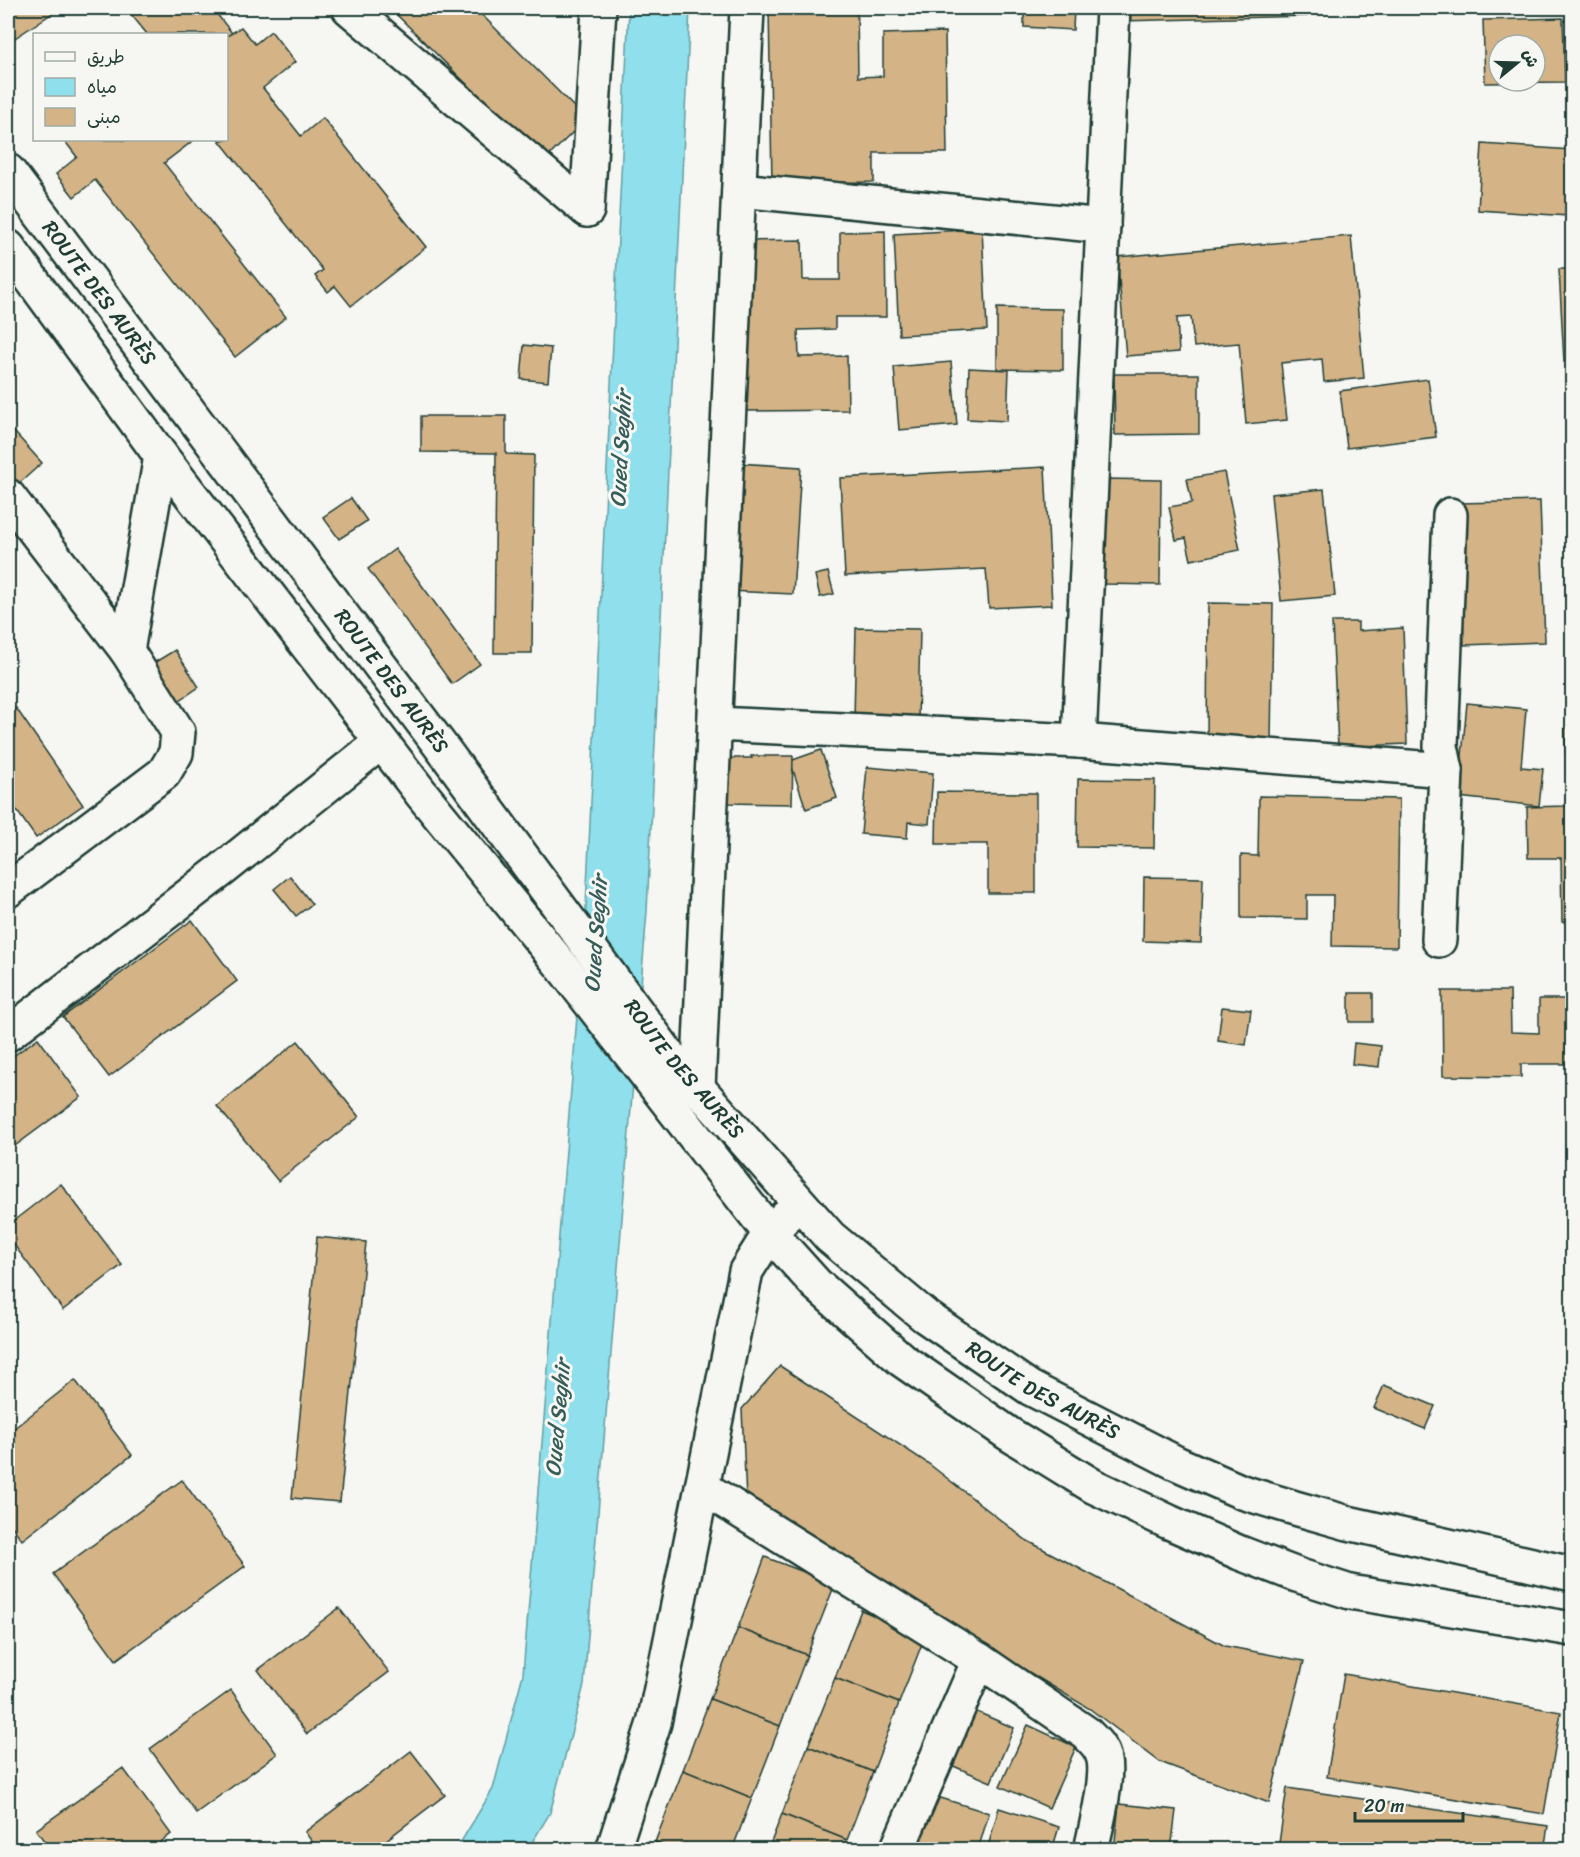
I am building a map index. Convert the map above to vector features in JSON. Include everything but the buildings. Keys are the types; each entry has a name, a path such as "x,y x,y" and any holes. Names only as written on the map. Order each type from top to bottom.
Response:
{"street":[{"path":"349,8 587,210 599,8"},
{"path":"698,1088 747,8"},
{"path":"1079,741 1113,8"},
{"name":"ROUTE DES AURÈS","path":"8,171 544,886 656,1063 770,1233 816,1284 902,1360 1009,1434 1093,1486 1240,1553 1350,1592 1572,1629"},
{"path":"739,190 1103,226"},
{"name":"ROUTE DES AURÈS","path":"8,247 161,456 421,794 518,911 656,1063 698,1088 830,1237 925,1316 1029,1388 1176,1463 1242,1492 1348,1523 1572,1575"},
{"path":"127,651 161,456"},
{"path":"8,496 127,651 178,732 176,753 164,773 8,890"},
{"path":"1439,940 1446,770 1441,746 1450,515"},
{"path":"715,724 1079,741 1446,770"},
{"path":"8,1034 223,869 381,742"},
{"path":"613,1850 654,1724 746,1271 770,1233 800,1204"},
{"path":"702,1487 979,1660 1086,1733 1098,1744 1104,1759 1105,1776 1091,1850"},
{"path":"897,1850 979,1660"}],"water":[{"name":"Oued Seghir","path":"629,8 690,8 647,911 584,1685 550,1813 528,1849 456,1850 493,1789 523,1674 586,907"}]}
